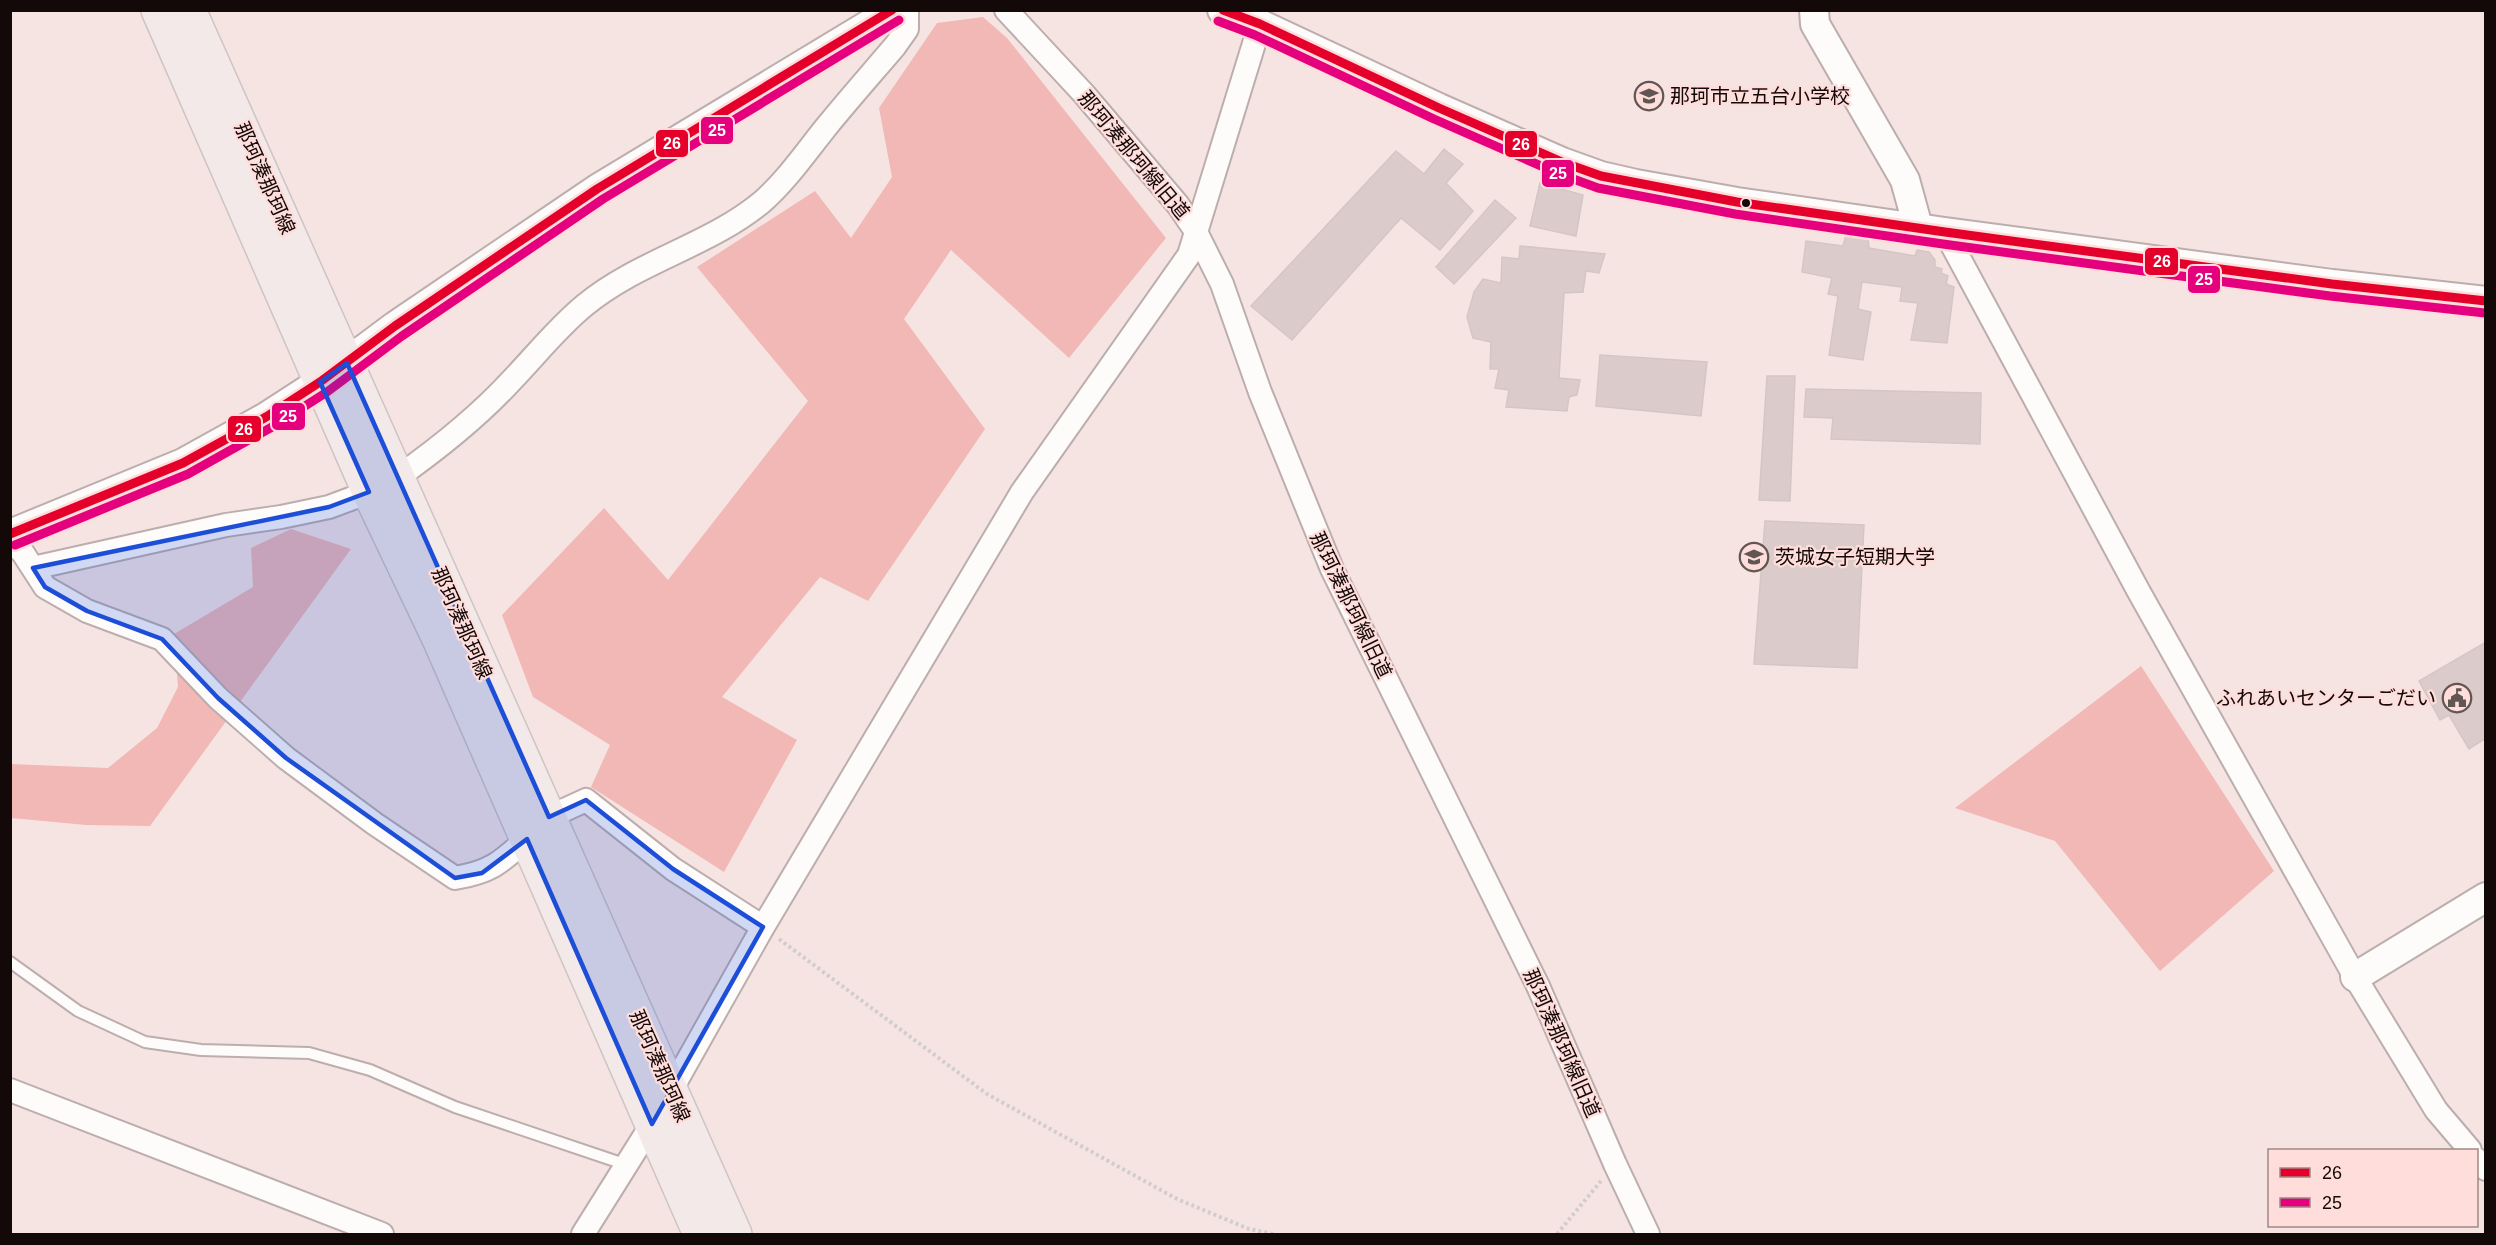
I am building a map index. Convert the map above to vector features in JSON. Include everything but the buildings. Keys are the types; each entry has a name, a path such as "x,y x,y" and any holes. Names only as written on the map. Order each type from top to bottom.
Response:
{"main road":[{"name":"那珂湊那珂線","path":"158,10 369,492 440,641 670,1089 735,1234"},
{"name":"那珂湊那珂線","path":"189,10 398,477 538,828 652,1124 700,1234"}],"street":[{"path":"10,534 183,463 266,417 320,382 395,326 597,189 893,10"},
{"path":"398,477 464,427 511,381 552,335 586,304 623,279 711,235 761,202 791,173 895,46 907,29 907,10"},
{"name":"那珂湊那珂線旧道","path":"1006,10 1084,94 1178,205 1195,230 1222,284 1260,392 1332,569 1538,986 1648,1234"},
{"path":"1222,10 1260,24 1439,108 1562,162 1601,176 1737,202 2321,282 2486,301"},
{"path":"1814,10 1815,24 2139,592 2355,977 2436,1110 2469,1149"},
{"path":"584,1234 652,1124 764,927 1022,492 1189,255 1260,24"},
{"path":"33,568 226,525 329,507 369,492"},
{"path":"10,540 23,553 45,587 87,611 162,639 218,698 286,758 375,824 455,878 482,873 501,862 538,828 586,800 673,869 764,927"},
{"path":"2355,977 2486,897"},
{"path":"10,1090 382,1234"}],"lane":[{"path":"10,962 78,1011 145,1042 201,1050 309,1053 370,1070 455,1107 627,1165"}],"path":[{"path":"764,927 987,1094 1177,1199 1249,1229 1272,1234"},
{"path":"1557,1234 1615,1164"}],"highlighted area":[{"path":"347,363 549,817 586,800 673,869 763,927 652,1124 527,839 482,873 455,878 286,758 218,698 162,639 87,611 45,587 33,568 329,507 369,492 320,382"}],"shaded area":[{"path":"983,17 1007,38 1166,238 1069,358 951,250 904,319 985,429 868,601 820,577 722,697 797,740 724,872 591,787 610,745 533,697 502,615 604,508 668,580 808,401 697,267 815,191 851,238 892,177 879,108 937,23"},
{"path":"291,529 351,549 150,826 86,825 11,818 11,764 108,768 157,728 178,687 174,634 253,587 251,548"},
{"path":"2141,666 2274,871 2160,971 2055,841 1955,808"}],"transit line":[{"name":"26","path":"10,534 183,463 266,417 320,382 395,326 597,189 892,10"},
{"name":"26","path":"1223,10 1260,24 1439,108 1562,162 1601,176 1737,202 1945,232 2332,284 2486,301"},
{"name":"25","path":"15,545 188,474 272,427 327,392 402,336 603,199 899,20"},
{"name":"25","path":"1218,21 1255,35 1434,119 1557,173 1598,188 1735,214 1943,244 2330,296 2485,313"}],"place":[{"name":"那珂市立五台小学校","path":"1649,96"},
{"name":"茨城女子短期大学","path":"1754,557"},
{"name":"ふれあいセンターごだい","path":"2457,698"}]}
